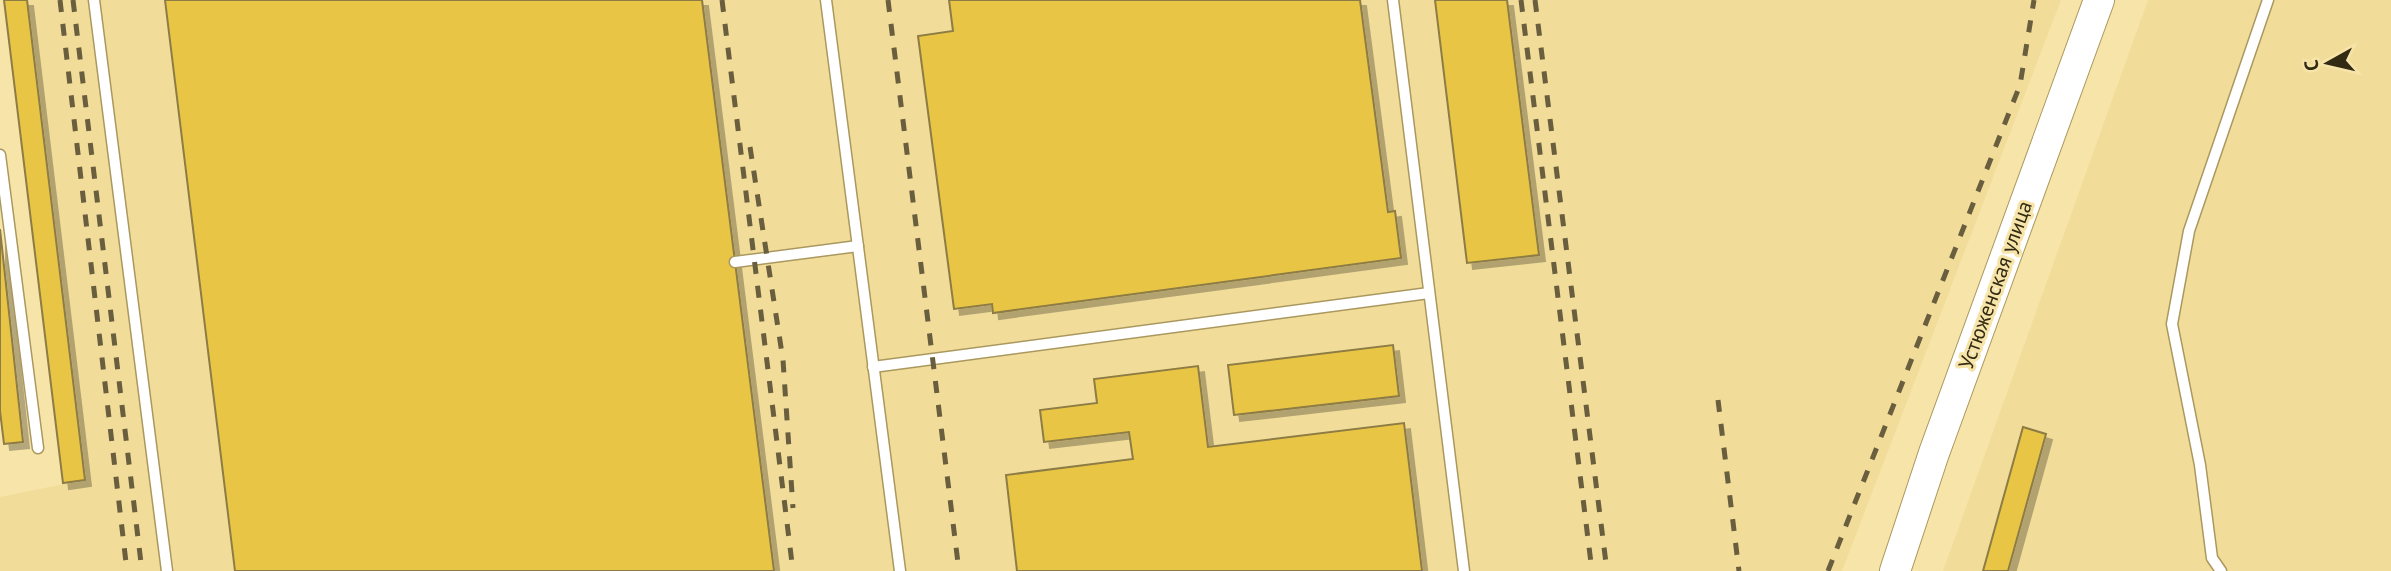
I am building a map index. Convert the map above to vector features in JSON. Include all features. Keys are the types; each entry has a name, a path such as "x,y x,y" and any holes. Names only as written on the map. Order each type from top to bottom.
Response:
{"main road":[{"name":"Устюженская улица","path":"1895,571 1934,453 2099,0"}],"lane":[{"path":"94,0 167,571"},
{"path":"826,0 900,571"},
{"path":"1393,0 1464,571"},
{"path":"2221,571 2213,558 2200,466 2172,324 2189,231 2268,0"},
{"path":"0,155 38,448"},
{"path":"735,262 858,246"},
{"path":"873,367 1429,293"}],"shaded area":[{"path":"27,0 2061,0 1842,571 0,571 0,497 84,480"},
{"path":"2148,0 2391,0 2391,571 1943,571"}],"building":[{"path":"4,0 27,0 85,480 63,483"},
{"path":"165,0 702,0 774,571 235,571"},
{"path":"949,0 1360,0 1388,212 1395,211 1401,258 993,313 992,304 954,309 918,36 953,31"},
{"path":"1435,0 1507,0 1539,255 1467,263"},
{"path":"0,229 23,442 4,444 0,411"},
{"path":"1393,345 1399,396 1234,415 1228,365"},
{"path":"1198,366 1208,447 1404,423 1422,571 1017,571 1006,475 1133,459 1129,432 1044,442 1040,410 1097,403 1094,379"},
{"path":"2023,427 2046,434 2008,571 1983,571"}],"railway":[{"path":"60,0 127,571"},
{"path":"73,0 142,571"},
{"path":"722,0 793,571"},
{"path":"888,0 959,571"},
{"path":"1521,0 1592,571"},
{"path":"1535,0 1607,571"},
{"path":"1828,571 2020,85 2034,0"},
{"path":"750,147 783,360 793,508"},
{"path":"1718,400 1739,571"}]}
